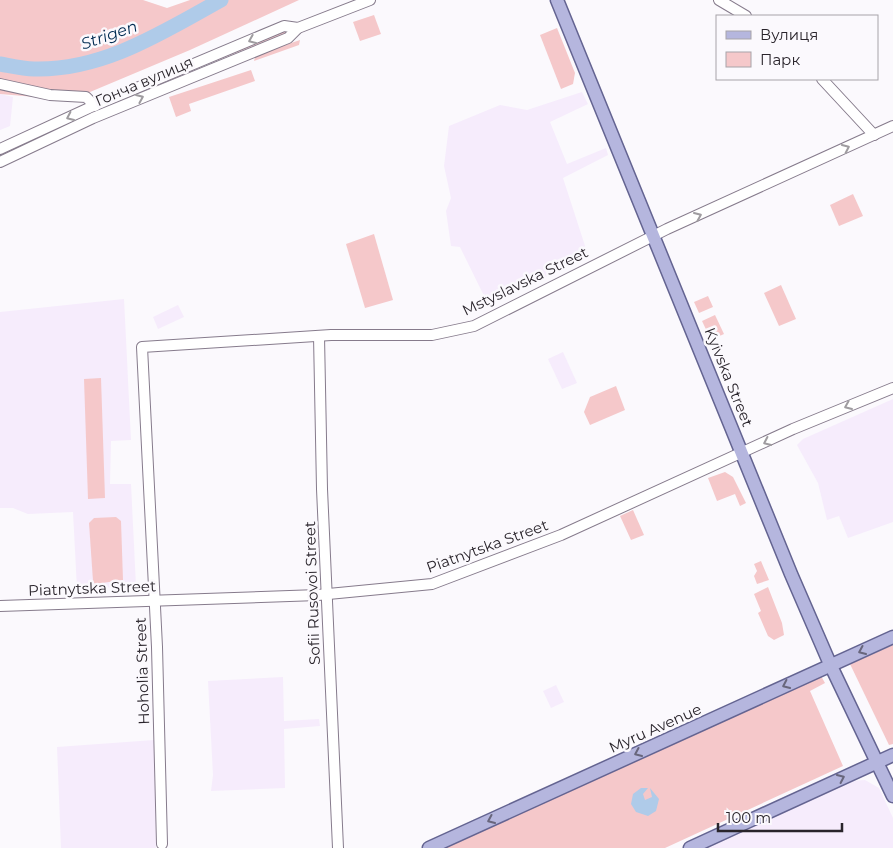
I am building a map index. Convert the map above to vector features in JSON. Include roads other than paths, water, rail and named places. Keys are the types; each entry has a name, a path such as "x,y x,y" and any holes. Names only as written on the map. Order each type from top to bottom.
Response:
{"main road":[{"name":"Kyivska Street","path":"558,0 741,454 830,664 893,796"},
{"name":"Myru Avenue","path":"429,848 830,664 893,637"},
{"path":"690,848 893,755"}],"street":[{"name":"Гонча вулиця","path":"0,162 93,118 288,38 298,28 370,0"},
{"path":"719,0 744,15"},
{"name":"Гонча вулиця","path":"0,149 95,106 284,26 298,28"},
{"path":"823,80 874,135"},
{"name":"Гонча вулиця","path":"0,84 50,96 86,98 95,106"},
{"name":"Mstyslavska Street","path":"142,347 319,336 432,335 474,326 653,235 893,126"},
{"name":"Sofii Rusovoi Street","path":"319,336 320,418 338,848"},
{"name":"Hoholia Street","path":"142,347 154,601 162,844"},
{"name":"Piatnytska Street","path":"0,606 328,594 432,584 561,534 893,388"}],"water":[{"path":"641,788 648,788 643,794 645,800 652,797 650,788 659,799 656,811 648,816 636,812 631,804 633,794"}],"waterway":[{"name":"Strigen","path":"0,64 34,69 84,64 132,47 177,25 221,0"}]}
